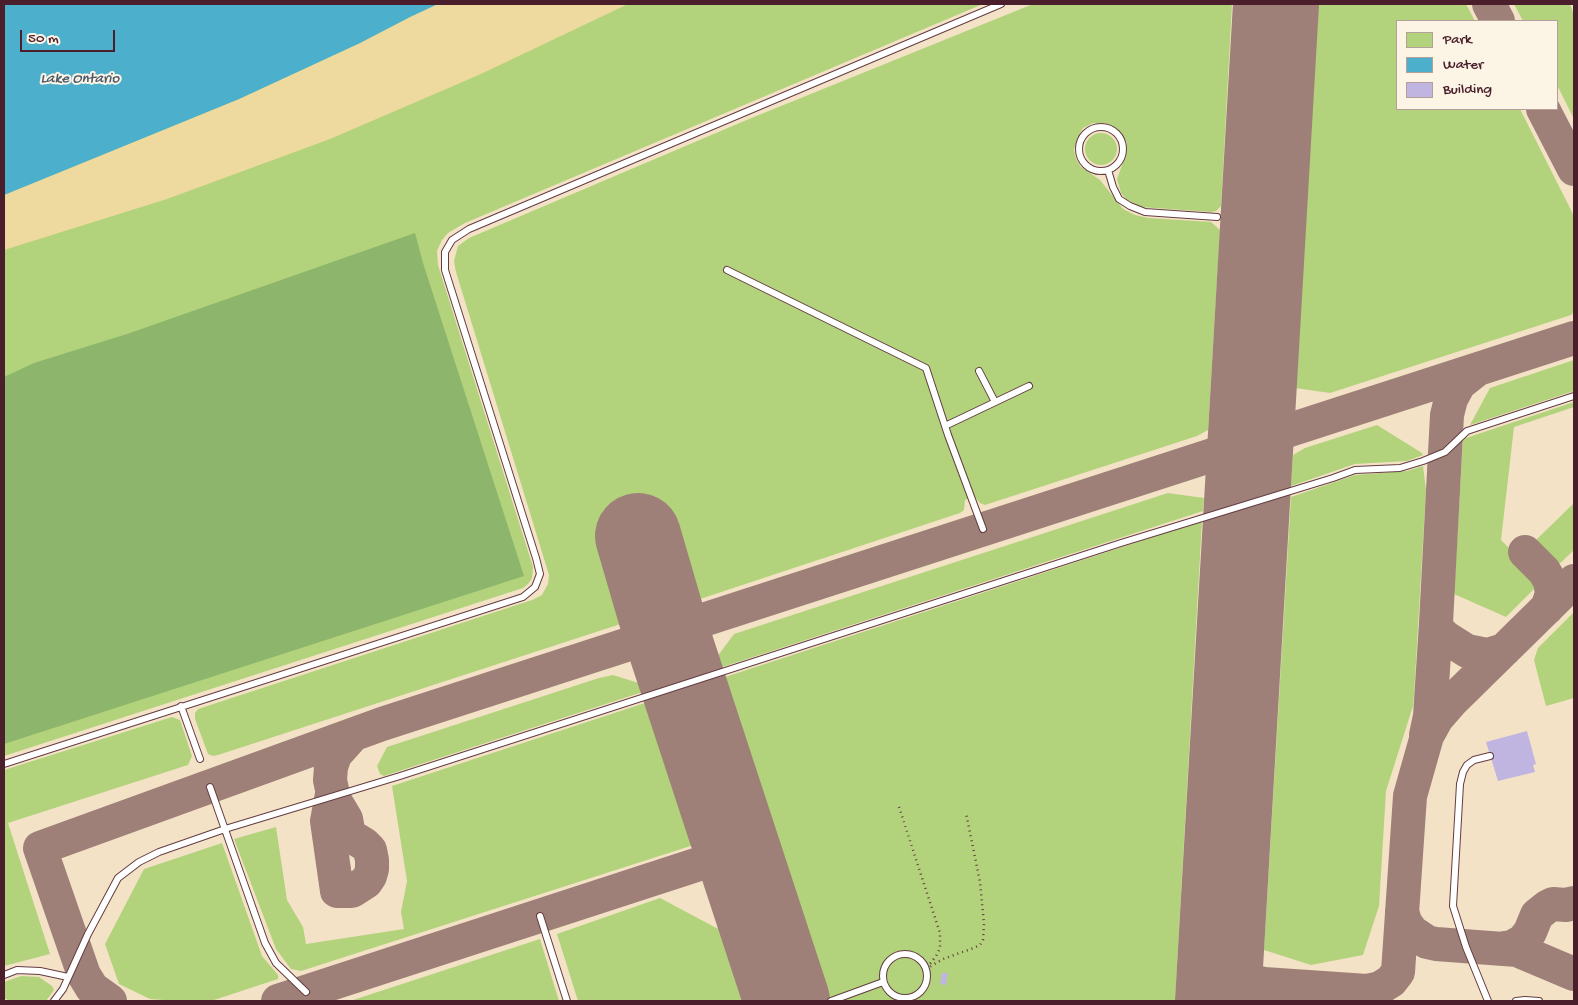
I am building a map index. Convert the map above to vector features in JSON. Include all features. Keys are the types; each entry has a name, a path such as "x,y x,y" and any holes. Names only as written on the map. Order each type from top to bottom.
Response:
{"lane":[{"path":"4,764 523,597 536,587 540,574 445,270 444,252 452,240 469,229 1001,4"},
{"path":"1103,127 1110,129 1120,139 1122,153 1119,160 1108,170 1095,170 1083,162 1080,156 1080,142 1089,131 1095,128 1103,127"},
{"path":"1108,170 1119,199 1130,206 1145,212 1217,217"},
{"path":"727,270 926,368 983,529"},
{"path":"979,371 995,402"},
{"path":"945,426 1030,386"},
{"path":"54,1001 118,878 139,862 159,852 225,829 410,773 1121,543 1355,470 1400,468 1423,461 1445,452 1467,431 1574,396"},
{"path":"181,706 200,759"},
{"path":"1488,1001 1466,947 1453,906 1460,784 1467,765 1474,760 1490,756"},
{"path":"210,786 265,943 276,963 306,992"},
{"path":"540,916 567,1001"},
{"path":"909,954 922,962 926,969 926,983 918,995 912,998 904,999 891,994 883,982 884,967 894,956 909,954"},
{"path":"4,975 17,970 40,971 68,977"},
{"path":"831,1001 883,982"},
{"path":"1516,1001 1540,1001"}],"path":[{"path":"899,807 941,940 936,956 926,969"},
{"path":"926,969 943,959 980,945 983,940 984,924 980,882 966,813"}],"green space":[{"path":"438,4 983,4 465,223 448,233 442,240 437,251 438,265 533,567 532,578 523,588 4,756 4,195"},
{"path":"1033,4 1232,4 1221,206 1216,211 1141,207 1126,199 1121,193 1117,179 1126,154 1127,143 1123,135 1116,128 1106,123 1093,123 1083,128 1077,138 1074,150 1076,159 1081,167 1100,180 1123,209 1135,215 1148,218 1211,222 1220,230 1208,430 1197,436 985,505 980,503 974,496 965,500 964,510 960,513 691,602 687,601 663,525 607,543 633,620 218,755 208,754 195,719 195,713 198,709 532,600 542,595 548,584 549,575 456,272 454,261 458,246 469,238 749,119"},
{"path":"1320,4 1466,4 1474,20 1396,20 1396,110 1521,110 1574,216 1574,312 1571,315 1330,393 1295,388 1318,6"},
{"path":"1514,4 1570,4 1574,15 1574,119 1558,87 1558,20 1522,20"},
{"path":"1101,133 1113,137 1117,149 1113,161 1101,165 1089,161 1085,149 1089,137"},
{"path":"415,233 524,576 4,744 4,377 34,363 130,333"},
{"path":"1574,360 1574,391 1470,425 1490,388"},
{"path":"1574,402 1574,407 1514,427 1501,540 1536,575 1536,587 1506,617 1454,594 1463,439"},
{"path":"1377,425 1423,455 1407,461 1355,464 1291,486 1293,455 1305,448"},
{"path":"1423,466 1426,490 1413,706 1386,791 1379,906 1363,955 1311,965 1264,950 1291,497 1355,475 1407,471"},
{"path":"1168,493 1204,498 1203,511 710,671 708,669 734,634"},
{"path":"1574,503 1574,550 1553,570 1536,553 1536,540"},
{"path":"1202,521 1175,1001 816,1001 714,689 716,680"},
{"path":"1574,612 1574,698 1546,706 1534,660 1538,648"},
{"path":"613,675 652,689 384,776 380,774 377,766 387,747"},
{"path":"651,701 659,704 703,842 301,971 291,969 276,949 234,839 276,827 287,900 303,927 306,944 404,929 401,912 407,881 392,786"},
{"path":"172,717 180,720 192,756 188,765 8,823 50,954 4,966 4,770"},
{"path":"222,843 262,956 278,975 278,979 211,1001 150,999 119,984 105,944 144,869"},
{"path":"660,898 737,939 757,1001 578,1001 557,934"},
{"path":"540,939 559,1001 350,1001"},
{"path":"21,976 39,977 52,986 54,990 46,1001 10,1001 4,998 4,982"}],"sand":[{"path":"438,4 628,4 481,74 330,139 167,199 4,250 4,195 239,99 360,43"}],"water":[{"name":"Lake Ontario","path":"4,4 438,4 360,43 239,99 4,195"}],"building":[{"path":"1527,731 1536,764 1533,765 1535,772 1498,781 1486,742"},
{"path":"942,973 948,973 946,985 940,984"}],"taxiway":[{"path":"1489,4 1497,20"},
{"path":"1544,110 1574,169"},
{"path":"110,1001 92,988 84,975 40,848 382,724 1574,338"},
{"path":"1478,369 1459,384 1451,399 1447,415 1436,623 1439,631 1445,637 1467,651 1487,655 1504,650"},
{"path":"1525,552 1544,571 1550,581 1552,594 1547,608"},
{"path":"1222,938 1236,970 1254,982 1367,991 1380,988 1391,981 1398,972 1410,796 1427,736 1437,718 1451,702 1574,581"},
{"path":"1426,735 1430,716 1436,623"},
{"path":"332,794 327,821 337,891 352,891 366,882 370,876 372,860 370,850 349,835 346,819 334,799 330,780 331,767 335,755 353,735"},
{"path":"278,1001 739,851"},
{"path":"1504,948 1512,947 1523,941 1530,932 1537,915 1547,907 1553,904 1566,905 1574,903"},
{"path":"1402,911 1405,922 1412,932 1427,942 1517,950 1574,974"},
{"path":"1230,1001 1244,989 1264,984"}],"runway":[{"path":"1218,1001 1276,4"},
{"path":"638,536 666,632 787,1001"}]}
